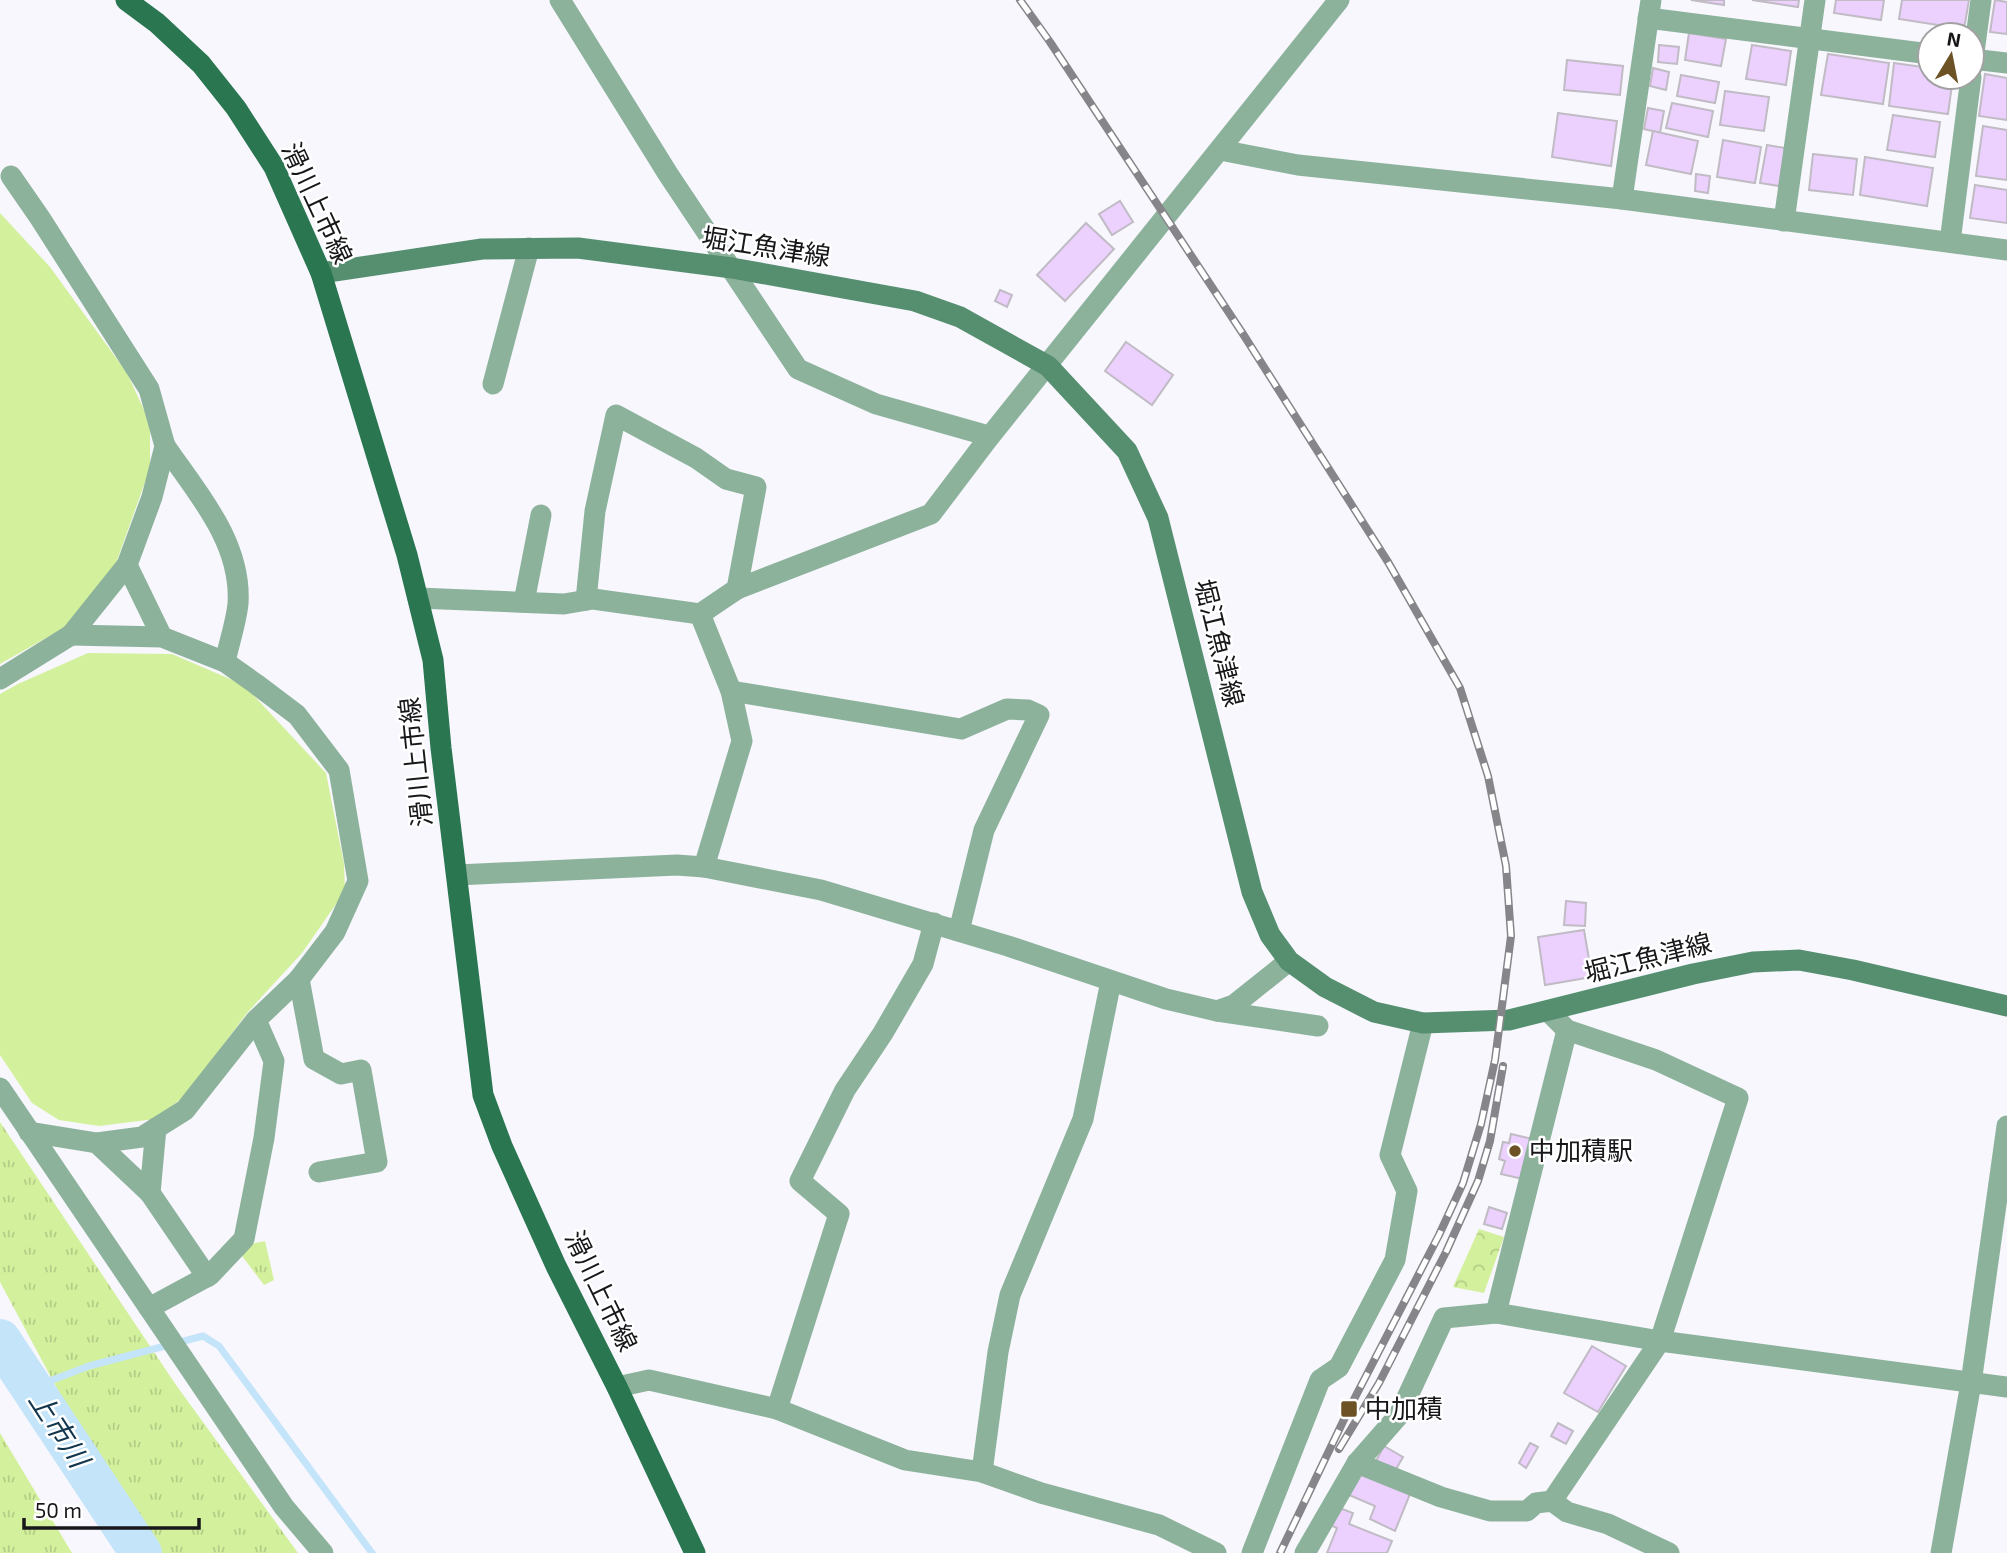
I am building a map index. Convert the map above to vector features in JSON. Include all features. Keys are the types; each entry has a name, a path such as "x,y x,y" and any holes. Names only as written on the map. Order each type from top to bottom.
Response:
{"main road":[{"name":"滑川上市線","path":"126,0 157,23 201,64 236,108 274,167 321,273 418,598 433,660 441,748 483,1095 502,1146 556,1266 617,1387 695,1553"},
{"name":"堀江魚津線","path":"321,273 482,249 578,248 732,268 915,301 960,317 1048,366 1127,451 1158,518 1252,891 1270,935 1289,961 1325,987 1374,1012 1423,1023 1499,1021 1753,962 1799,960 2007,1006"}],"street":[{"path":"560,0 668,174 798,369 876,404 989,436"},
{"path":"418,598 564,604 593,599 700,614 737,589 931,514 989,436 1048,366 1339,0"},
{"path":"1784,220 1815,0"},
{"path":"1978,21 1981,0"},
{"path":"1622,199 1650,9 1810,38 1916,52"},
{"path":"1986,65 2007,64"},
{"path":"1950,242 1969,91"},
{"path":"1220,149 1298,165 1622,199 2007,250"},
{"path":"10,176 40,218 149,389 164,446 222,531 236,568 238,604 225,662"},
{"path":"493,384 529,248"},
{"path":"586,600 595,511 616,415 696,458 726,479 755,487 737,589"},
{"path":"0,679 71,635 127,565 152,497 164,446"},
{"path":"524,602 541,515"},
{"path":"127,565 162,637"},
{"path":"700,614 730,691 742,741 704,867"},
{"path":"29,1132 97,1143 142,1137 185,1110 256,1020 299,979 335,932 358,880 340,771 297,715 225,662 162,637 71,635"},
{"path":"730,691 961,729 1007,709 1028,710 1039,715 984,830 959,931"},
{"path":"457,875 677,865 704,867 821,890 934,923 1166,999 1217,1011 1318,1026"},
{"path":"777,1409 839,1214 800,1181 845,1090 883,1033 923,964 934,923"},
{"path":"1217,1011 1234,1005 1289,961"},
{"path":"299,979 314,1059 341,1074 362,1070 377,1162 319,1172"},
{"path":"982,1472 998,1352 1010,1295 1083,1119 1111,981"},
{"path":"1548,1011 1567,1030 1656,1060 1738,1098 1660,1341 1552,1501"},
{"path":"149,1308 207,1277 244,1239 264,1138 274,1061 256,1020"},
{"path":"1252,1553 1320,1380 1339,1367 1395,1260 1407,1191 1390,1155 1423,1023"},
{"path":"1496,1313 1567,1030"},
{"path":"0,1088 285,1507 323,1553"},
{"path":"1941,1553 1971,1383 2007,1126"},
{"path":"150,1192 156,1128"},
{"path":"97,1143 150,1192 207,1277"},
{"path":"1305,1553 1357,1463 1399,1415 1444,1318 1496,1313 1660,1341 2007,1387"},
{"path":"617,1387 649,1380 777,1409 905,1460 982,1472 1041,1493 1159,1525 1216,1553"},
{"path":"1357,1463 1441,1497 1490,1511 1527,1511 1536,1503 1552,1501 1567,1511 1608,1524 1669,1553"}],"green space":[{"path":"0,213 50,267 127,373 150,423 150,468 115,566 67,626 0,664"},
{"path":"88,653 172,654 244,685 326,773 344,864 345,891 302,953 247,1013 185,1096 155,1119 99,1126 59,1120 32,1103 0,1055 0,694"},
{"path":"0,1122 176,1385 298,1553 155,1553 76,1424 0,1282"},
{"path":"1479,1229 1504,1237 1484,1293 1453,1287"},
{"path":"265,1241 274,1280 264,1285 242,1256 251,1244"},
{"path":"0,1433 72,1553 0,1553"}],"building":[{"path":"1691,0 1724,0 1724,5"},
{"path":"1752,0 1799,0 1798,7"},
{"path":"1836,0 1884,0 1881,20 1834,13"},
{"path":"1902,0 1969,0 1965,21 1916,22 1899,19"},
{"path":"1995,0 2007,2 2007,34 1990,32"},
{"path":"1689,33 1726,39 1721,66 1685,60"},
{"path":"1659,45 1679,47 1677,64 1658,62"},
{"path":"1752,45 1791,51 1786,85 1746,79"},
{"path":"1828,54 1889,63 1883,104 1821,95"},
{"path":"1567,60 1623,66 1620,95 1564,90"},
{"path":"1894,63 1916,66 1916,91 1951,91 1948,114 1889,106"},
{"path":"1653,68 1669,72 1666,90 1650,86"},
{"path":"1986,74 2007,78 2007,120 1979,116 1983,91 1986,91"},
{"path":"1681,75 1719,82 1715,103 1677,96"},
{"path":"1725,91 1769,97 1764,131 1720,125"},
{"path":"1672,103 1713,111 1708,137 1666,128"},
{"path":"1648,108 1664,111 1660,133 1644,129"},
{"path":"1558,113 1617,121 1611,166 1552,157"},
{"path":"1893,115 1940,122 1935,157 1887,150"},
{"path":"1983,126 2007,130 2007,180 1976,176"},
{"path":"1653,131 1698,141 1691,174 1646,165"},
{"path":"1723,140 1761,147 1755,183 1717,177"},
{"path":"1767,145 1785,148 1779,186 1760,183"},
{"path":"1813,154 1857,159 1853,195 1809,190"},
{"path":"1865,157 1933,168 1927,206 1860,195"},
{"path":"1696,174 1710,176 1708,193 1695,191"},
{"path":"1975,185 2007,190 2007,223 1970,218"},
{"path":"1120,201 1133,222 1112,235 1099,214"},
{"path":"1086,223 1114,249 1065,301 1037,275"},
{"path":"1000,290 1012,295 1007,307 995,301"},
{"path":"1126,342 1173,375 1152,405 1105,371"},
{"path":"1566,901 1586,903 1585,926 1564,925"},
{"path":"1584,930 1592,977 1545,985 1538,937"},
{"name":"中加積駅","path":"1511,1134 1533,1139 1523,1179 1501,1174 1505,1161 1499,1159 1503,1142 1509,1143"},
{"path":"1489,1207 1507,1213 1502,1229 1484,1224"},
{"path":"1592,1346 1626,1366 1598,1412 1564,1393"},
{"path":"1558,1423 1573,1431 1566,1444 1551,1436"},
{"path":"1530,1443 1538,1447 1526,1468 1519,1463"},
{"path":"1384,1446 1403,1457 1395,1471 1376,1461"},
{"path":"1360,1473 1410,1494 1395,1531 1370,1519 1375,1506 1349,1495"},
{"path":"1337,1507 1353,1513 1349,1524 1392,1541 1387,1553 1327,1553 1337,1528 1330,1525"}],"waterway":[{"path":"31,1388 89,1366 203,1336 219,1346 372,1553"},
{"name":"上市川","path":"0,1340 141,1553"}],"railway":[{"path":"1020,0 1243,334 1388,562 1460,688 1488,776 1506,866 1511,936 1495,1060 1481,1124 1463,1183 1280,1553"},
{"path":"1339,1449 1379,1383 1446,1252 1478,1181 1490,1141 1503,1066"}],"place":[{"name":"中加積駅","path":"1515,1151"},
{"name":"中加積","path":"1349,1409"}]}
